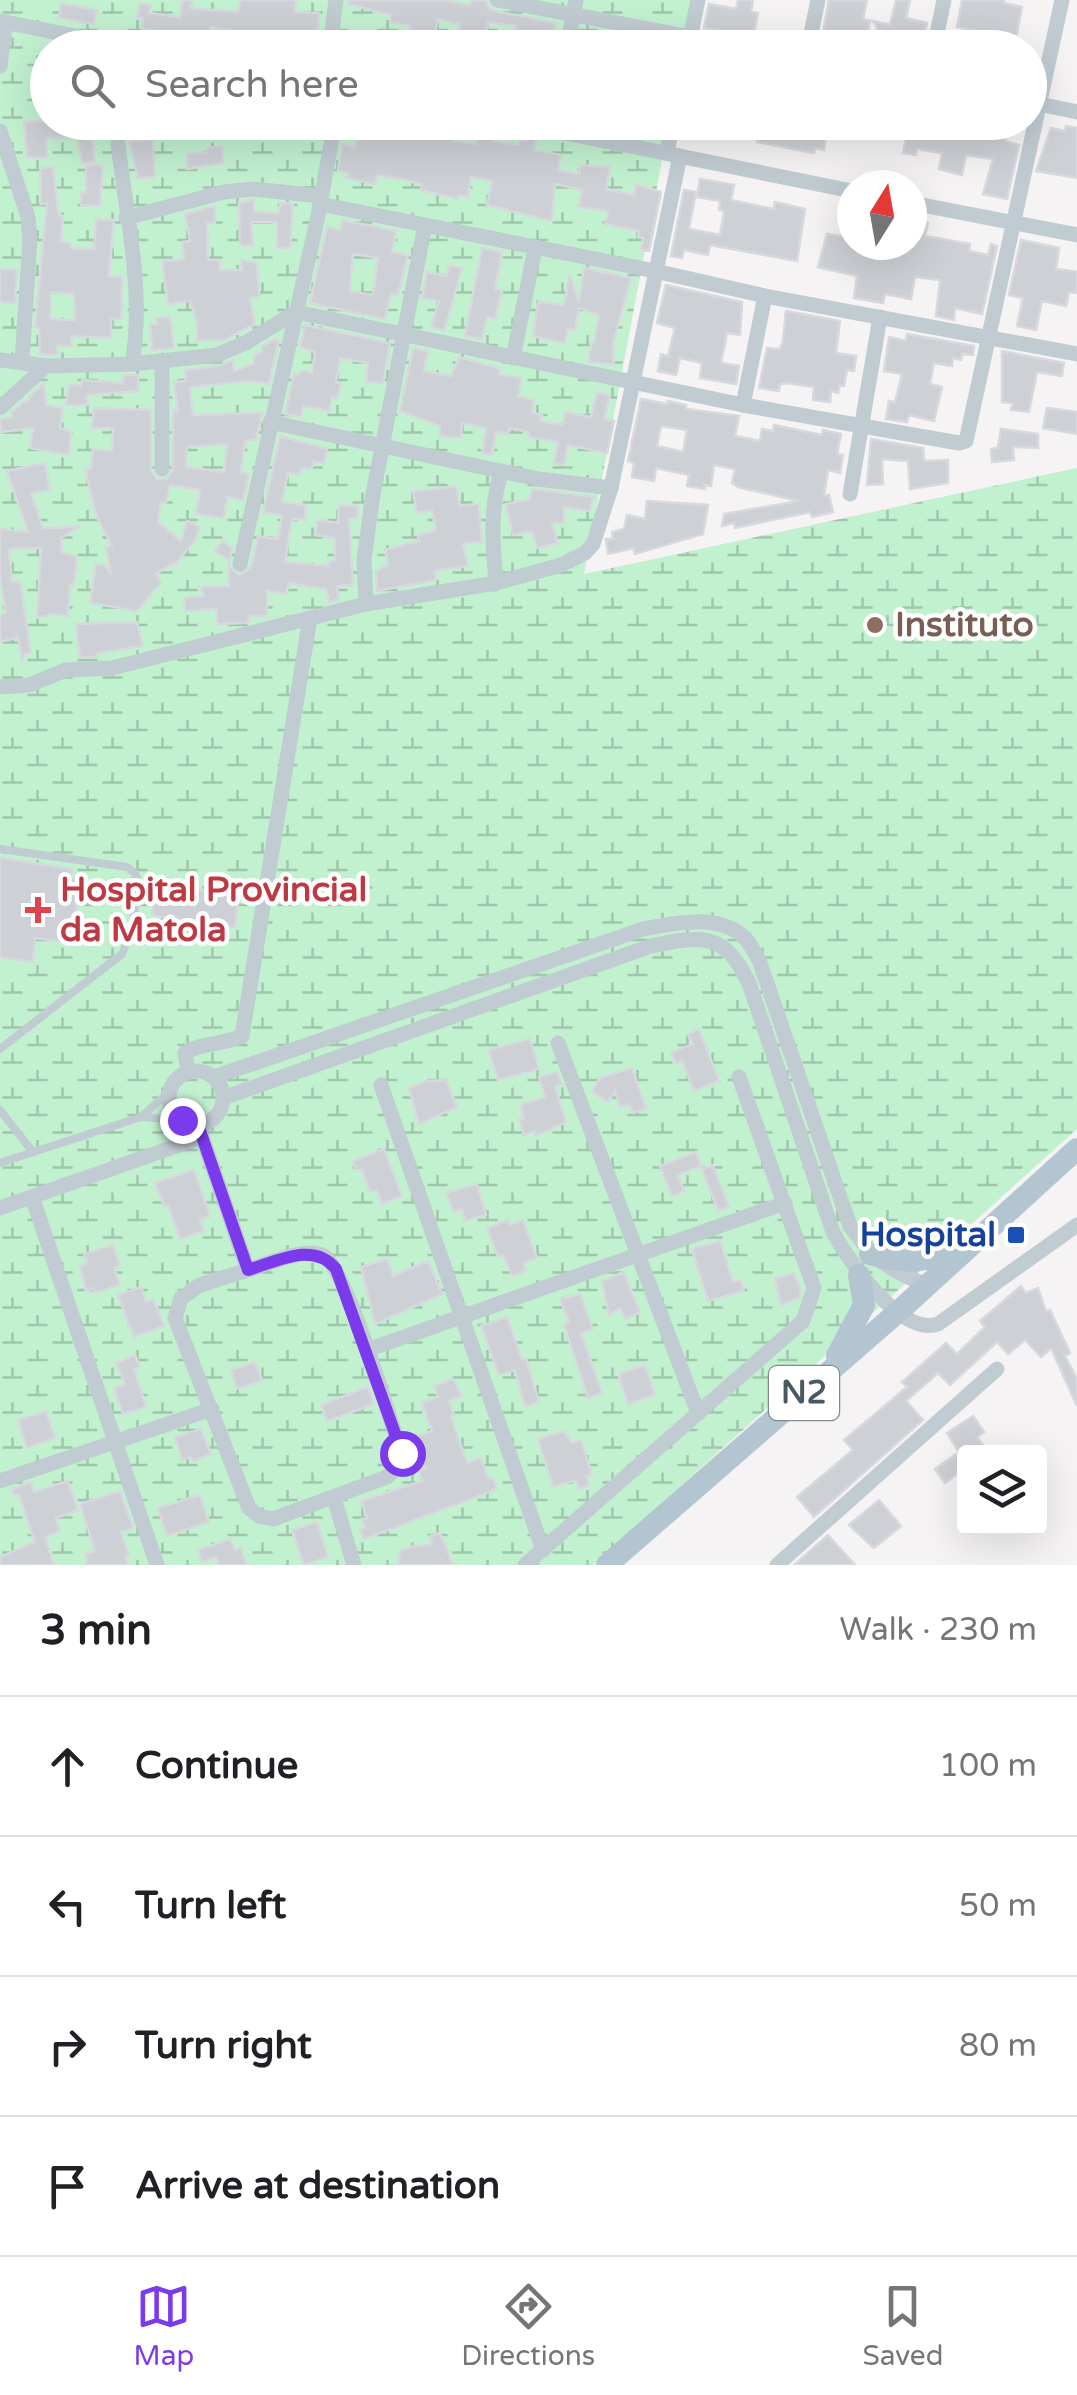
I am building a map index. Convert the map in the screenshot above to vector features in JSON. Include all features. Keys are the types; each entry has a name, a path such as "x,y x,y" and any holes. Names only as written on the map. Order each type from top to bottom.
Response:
{"main road":[{"name":"N2","path":"606,1565 900,1311 1077,1149"},
{"path":"824,1376 860,1315 865,1295 865,1264 933,1260 975,1242"}],"street":[{"path":"332,30 336,0"},
{"path":"498,0 575,7 650,30"},
{"path":"692,30 698,0"},
{"path":"812,30 818,0"},
{"path":"938,30 944,0"},
{"path":"1047,60 1062,0"},
{"path":"0,66 3,21 47,30"},
{"path":"1047,106 1077,112"},
{"path":"0,131 28,217 22,360"},
{"path":"240,564 332,140"},
{"path":"612,140 837,188"},
{"path":"0,686 29,685 66,670 112,668 366,604 496,583 561,565 584,553 596,538 611,488 655,270 673,140"},
{"path":"0,360 46,366 132,364 217,355 233,350 296,312 743,405 959,443 966,441 1029,140"},
{"path":"118,144 138,330 132,364"},
{"path":"126,218 238,190 321,200 765,296 1077,354"},
{"path":"927,206 1077,236"},
{"path":"366,604 364,560 382,444 426,225"},
{"path":"513,358 535,249"},
{"path":"743,405 765,296"},
{"path":"850,494 880,317"},
{"path":"162,361 162,469"},
{"path":"0,408 46,366"},
{"path":"270,422 502,472 611,488"},
{"path":"496,583 492,521 494,492 502,472"},
{"path":"188,1072 186,1052 191,1048 229,1043 242,1036 310,618"},
{"path":"214,1078 643,930 686,920 718,925 744,937 759,960 865,1264"},
{"path":"0,1208 213,1119 223,1098 651,946 693,937 721,946 736,956 749,983 833,1232 865,1264 900,1311 919,1324 938,1324 1077,1225"},
{"path":"558,1043 698,1413"},
{"path":"223,1098 214,1078 206,1073 188,1072 170,1091 171,1108 194,1127 248,1270"},
{"path":"525,1565 803,1320 810,1306 814,1288 740,1077"},
{"path":"381,1084 543,1550"},
{"path":"32,1197 157,1565"},
{"path":"367,1350 785,1202"},
{"path":"310,1252 327,1257 336,1269 367,1350 402,1453 398,1466 387,1477 334,1498 273,1519 260,1516 249,1508 175,1318 181,1298 200,1286 310,1252"},
{"path":"865,1264 927,1285"},
{"path":"777,1565 997,1369"},
{"path":"0,1481 212,1409"},
{"path":"334,1498 354,1565"}],"lane":[{"path":"0,849 127,867 137,879 133,928 122,954 0,1049"},
{"path":"0,1163 141,1117 170,1091"},
{"path":"0,1110 32,1151"},
{"path":"141,1117 194,1127"}],"green space":[{"path":"0,0 692,0 686,30 30,30 30,140 666,140 584,574 1077,468 1077,1129 593,1565 0,1565"}],"building":[{"path":"182,0 192,0 191,8 238,12 240,0 296,0 295,12 319,13 318,30 150,30 142,29 143,18 137,18 140,3 151,5 149,13 180,17"},
{"path":"349,0 445,0 470,5 471,0 486,0 495,11 556,23 555,30 515,30 516,26 488,22 487,30 459,30 460,24 438,19 436,30 409,30 410,26 390,22 391,15 348,4"},
{"path":"738,0 753,0 751,12 758,13 755,30 704,28 709,4 736,9"},
{"path":"829,0 867,0 863,19 870,21 868,30 823,30"},
{"path":"896,0 910,0 906,18 927,23 926,30 878,30 873,21 890,25"},
{"path":"962,0 1004,0 1022,7 1018,30 957,27"},
{"path":"61,3 97,10 94,24 59,18"},
{"path":"24,122 30,122 30,140 46,140 47,158 27,157"},
{"path":"1066,126 1077,128 1077,178 1036,171 1051,128 1065,131"},
{"path":"78,140 92,140 95,162 82,163"},
{"path":"153,140 155,177 138,178 129,142"},
{"path":"356,140 454,140 476,144 477,140 494,140 518,145 519,140 537,140 534,150 561,155 558,170 579,174 580,165 610,167 606,189 634,195 636,184 661,192 649,251 641,250 643,238 638,237 639,231 605,224 608,211 579,207 582,190 555,184 552,221 487,205 492,181 471,177 468,197 458,195 457,199 421,190 422,184 401,179 377,175 375,184 347,178 348,173 338,171 342,144 355,147"},
{"path":"825,140 824,150 815,148 814,153 757,142"},
{"path":"906,140 1005,140 1019,145 1007,199 983,194 993,159 966,155 962,175 939,169 942,153 917,149 916,155 903,153"},
{"path":"222,146 224,163 187,169 187,153 206,153 206,148"},
{"path":"86,165 103,165 100,206 81,205 81,192 86,193"},
{"path":"53,167 59,216 63,216 61,242 71,243 71,248 94,249 96,219 114,220 109,276 122,277 121,319 111,319 111,338 71,336 72,346 57,346 58,354 47,355 40,354 39,328 35,328 47,203 41,204 40,168","holes":["51,292 74,294 75,320 50,319"]},
{"path":"700,179 734,185 731,200 774,209 775,202 805,209 797,261 710,245 708,255 684,250 682,258 671,256 684,190 696,192 689,229 720,235 724,211 719,210 720,201 697,197"},
{"path":"254,200 254,211 278,214 281,203 293,204 290,248 277,248 277,222 251,222 253,246 240,245 239,202"},
{"path":"215,206 215,223 207,223 208,260 220,260 220,270 242,270 241,260 257,263 259,297 250,298 255,324 223,340 197,341 197,323 190,301 168,304 162,261 184,259 182,242 190,241 185,214"},
{"path":"342,220 396,231 392,252 408,255 398,295 391,294 385,319 310,303 327,227 340,230","holes":["353,254 378,258 373,295 350,291"]},
{"path":"827,234 837,236 837,260 927,260 927,236 970,244 969,251 988,255 991,244 997,246 982,314 955,308 954,320 936,316 940,280 915,277 911,299 885,294 883,303 854,298 857,276 818,267"},
{"path":"1021,240 1059,248 1056,269 1077,272 1077,293 1069,292 1066,306 1042,301 1036,330 1017,326 1023,298 1009,295"},
{"path":"482,248 502,252 495,289 502,290 495,319 487,317 482,339 465,336"},
{"path":"449,265 462,268 444,331 431,327 439,301 422,298 427,272 447,276"},
{"path":"584,268 631,278 613,344 614,365 589,362 599,315 579,308 575,330 568,329 565,343 533,336 538,302 564,305 570,274 579,302"},
{"path":"0,269 17,270 15,303 0,302"},
{"path":"666,285 742,302 740,335 727,333 721,363 739,366 736,384 700,378 702,363 680,358 676,375 658,371 661,354 668,356 675,328 657,323"},
{"path":"786,311 840,321 836,353 856,356 854,371 847,370 844,386 840,385 838,393 831,391 830,402 813,400 814,387 788,383 780,384 779,391 759,388 767,348 780,349 783,341"},
{"path":"170,317 174,348 152,350 150,324 157,324 156,318"},
{"path":"305,325 390,343 383,383 366,382 368,363 340,358 336,382 341,384 329,411 303,406 301,417 285,414 294,374 299,375 300,370 312,373 315,352 300,347"},
{"path":"907,334 974,346 973,355 962,354 961,360 953,358 952,366 934,363 930,384 942,387 934,421 909,415 907,422 886,419 889,401 895,402 902,374 884,371 889,337 906,341"},
{"path":"279,340 269,384 250,381 190,387 193,415 262,413 256,440 245,441 241,472 249,474 243,500 227,497 224,518 196,514 200,490 170,485 166,503 161,502 158,522 181,541 187,521 193,523 199,527 196,539 174,566 156,574 161,582 137,611 90,603 96,564 105,565 111,574 106,547 112,546 96,515 85,469 91,469 93,449 112,451 113,428 92,428 94,408 151,410 151,470 157,479 167,479 173,470 173,410 178,411 174,382 186,381 185,370 219,366 233,360 234,371 253,364 255,354 262,353 262,346","holes":["227,444 224,472 186,467 187,447"]},
{"path":"413,348 428,351 424,371 451,376 459,357 500,369 499,374 522,378 518,397 534,400 532,413 542,415 540,421 563,425 565,412 591,417 597,392 610,395 604,419 614,421 607,453 568,445 564,465 554,463 558,442 528,437 529,432 509,428 508,434 496,432 492,455 482,453 486,428 462,423 461,438 440,436 440,426 400,411"},
{"path":"1002,351 1064,363 1062,376 1037,372 1029,412 1011,410 1013,403 1002,402"},
{"path":"124,375 138,375 139,391 87,395 87,405 66,405 69,384 81,386 82,380 123,383"},
{"path":"44,383 46,405 63,408 60,428 71,432 69,455 30,448 33,428 1,432 0,419 12,417 11,413 29,401"},
{"path":"641,399 739,416 735,436 760,441 762,429 773,431 774,425 822,435 823,430 841,434 837,454 843,455 840,473 828,470 824,496 829,495 833,512 812,517 810,512 735,528 734,523 722,526 724,514 799,501 738,487 732,483 735,469 714,465 711,486 704,485 705,489 687,486 689,475 656,468 654,481 632,477 634,463 628,461","holes":["661,426 687,430 683,452 657,446"]},
{"path":"1047,408 1077,412 1077,434 1043,428"},
{"path":"1001,429 1038,434 1038,448 1013,447 1014,460 992,462 991,449 998,448"},
{"path":"280,436 327,449 324,463 313,461 312,469 301,468 300,475 288,473 282,502 306,505 305,520 292,519 285,562 329,566 328,562 335,561 335,538 315,535 318,520 338,523 339,505 358,506 357,518 349,519 353,585 337,586 339,599 329,602 326,589 289,583 286,594 267,591 267,616 248,616 250,622 245,623 217,624 216,609 185,611 184,598 204,596 200,587 229,586 228,559 215,551 222,541 232,548 229,566 239,575 251,567 258,536 278,539 282,515 263,512"},
{"path":"871,439 923,448 924,461 948,460 948,483 910,489 908,461 882,459 883,484 867,485"},
{"path":"45,463 50,490 31,493 43,528 79,527 61,538 62,553 77,556 77,563 73,586 70,585 68,617 54,614 37,618 41,548 9,549 12,582 20,581 31,653 25,654 22,661 18,637 0,642 0,615 6,613 0,577 0,529 28,532 7,471"},
{"path":"456,486 460,506 479,504 482,542 463,544 468,566 434,571 436,580 377,591 376,572 388,564 385,550 419,541 418,535 436,530 432,510 417,513 413,492"},
{"path":"532,489 593,497 590,511 564,507 564,523 552,523 558,543 537,548 532,531 513,535 506,504 530,499"},
{"path":"647,501 708,505 703,534 635,554 634,548 608,554 606,539 613,539 612,532 624,529 627,515 645,519"},
{"path":"137,622 143,646 80,658 76,624"},
{"name":"Hospital Provincial da Matola","path":"0,858 72,869 70,878 78,879 76,916 84,917 79,944 35,938 33,962 0,957"},
{"path":"157,883 239,896 235,927 194,920 193,928 168,925 169,918 152,915"},
{"path":"699,1029 719,1081 694,1091 682,1061 676,1064 671,1053 693,1044 688,1035"},
{"path":"530,1039 539,1069 498,1080 489,1050"},
{"path":"632,1068 646,1109 633,1113 629,1104 620,1107 615,1091 608,1102 592,1092 600,1078"},
{"path":"557,1072 562,1084 555,1086 566,1122 535,1136 535,1131 524,1135 520,1105 545,1097 539,1077"},
{"path":"446,1080 457,1107 419,1124 409,1088 427,1081"},
{"path":"384,1149 402,1196 382,1204 377,1190 370,1192 362,1169 356,1171 353,1161"},
{"path":"696,1152 701,1166 678,1175 684,1191 672,1196 660,1166"},
{"path":"713,1165 729,1207 718,1211 702,1169"},
{"path":"194,1170 210,1216 200,1220 204,1231 180,1239 155,1183"},
{"path":"477,1184 486,1215 465,1221 462,1209 454,1212 446,1193"},
{"path":"508,1220 509,1225 523,1220 537,1258 523,1263 526,1271 512,1276 504,1255 498,1257 487,1228"},
{"path":"720,1241 733,1282 741,1280 744,1291 708,1301 692,1249"},
{"path":"113,1245 120,1266 114,1268 120,1285 95,1293 94,1288 86,1291 80,1266 88,1264 84,1254"},
{"path":"387,1259 393,1276 428,1261 442,1294 375,1324 361,1267"},
{"path":"624,1272 640,1312 625,1319 620,1308 609,1315 602,1281"},
{"path":"794,1273 801,1292 799,1298 781,1305 775,1279"},
{"path":"1021,1286 1026,1293 1038,1288 1046,1312 1050,1310 1070,1353 1065,1356 1077,1379 1077,1406 1051,1348 1041,1357 1025,1340 1008,1354 997,1342 950,1385 938,1373 906,1401 923,1420 814,1517 797,1497 853,1450 844,1440 907,1387 902,1382 946,1343 957,1354 985,1327 980,1321"},
{"path":"141,1287 146,1302 154,1300 164,1326 134,1337 118,1295"},
{"path":"580,1294 593,1329 581,1333 602,1393 588,1398 564,1325 569,1321 560,1300"},
{"path":"507,1317 539,1402 525,1406 515,1370 499,1375 481,1326"},
{"path":"135,1355 140,1367 134,1369 146,1407 123,1414 114,1388 125,1384 116,1363"},
{"path":"255,1362 262,1381 237,1389 231,1370"},
{"path":"645,1365 655,1395 628,1404 619,1377"},
{"path":"453,1379 462,1396 449,1401 454,1415 451,1417 467,1463 481,1458 497,1489 364,1539 360,1529 365,1527 362,1519 367,1518 361,1501 422,1481 419,1470 425,1469 414,1437 432,1431 422,1403 438,1397 434,1386"},
{"path":"368,1387 374,1404 327,1421 321,1405"},
{"path":"46,1411 55,1438 27,1448 18,1420"},
{"path":"973,1416 984,1432 977,1437 983,1445 957,1445 957,1449 947,1433"},
{"path":"201,1429 211,1454 193,1461 191,1457 182,1460 175,1437"},
{"path":"564,1431 572,1443 581,1440 592,1475 586,1476 589,1485 579,1489 576,1480 553,1487 538,1439"},
{"path":"957,1453 957,1474 945,1483 935,1469"},
{"path":"68,1481 78,1510 56,1518 60,1531 45,1537 54,1565 0,1565 0,1557 35,1542 19,1495 14,1496 12,1489 31,1482 34,1492"},
{"path":"120,1491 133,1528 121,1532 129,1555 125,1557 128,1565 88,1565 85,1554 95,1551 80,1504"},
{"path":"200,1495 209,1522 167,1536 158,1508"},
{"path":"879,1500 901,1526 874,1548 849,1525"},
{"path":"317,1522 328,1557 304,1565 292,1530"},
{"path":"440,1533 453,1565 398,1565 400,1551 432,1545 430,1536"},
{"path":"828,1535 855,1565 794,1565"},
{"path":"230,1539 235,1551 241,1548 247,1565 219,1565 216,1557 202,1562 198,1550"}],"place":[{"name":"Instituto","path":"875,625"},
{"name":"Hospital Provincial da Matola","path":"38,910"},
{"name":"Hospital","path":"1016,1235"}],"route":[{"path":"182,1120 198,1125 248,1270 310,1252 327,1257 336,1269 402,1453"}]}
